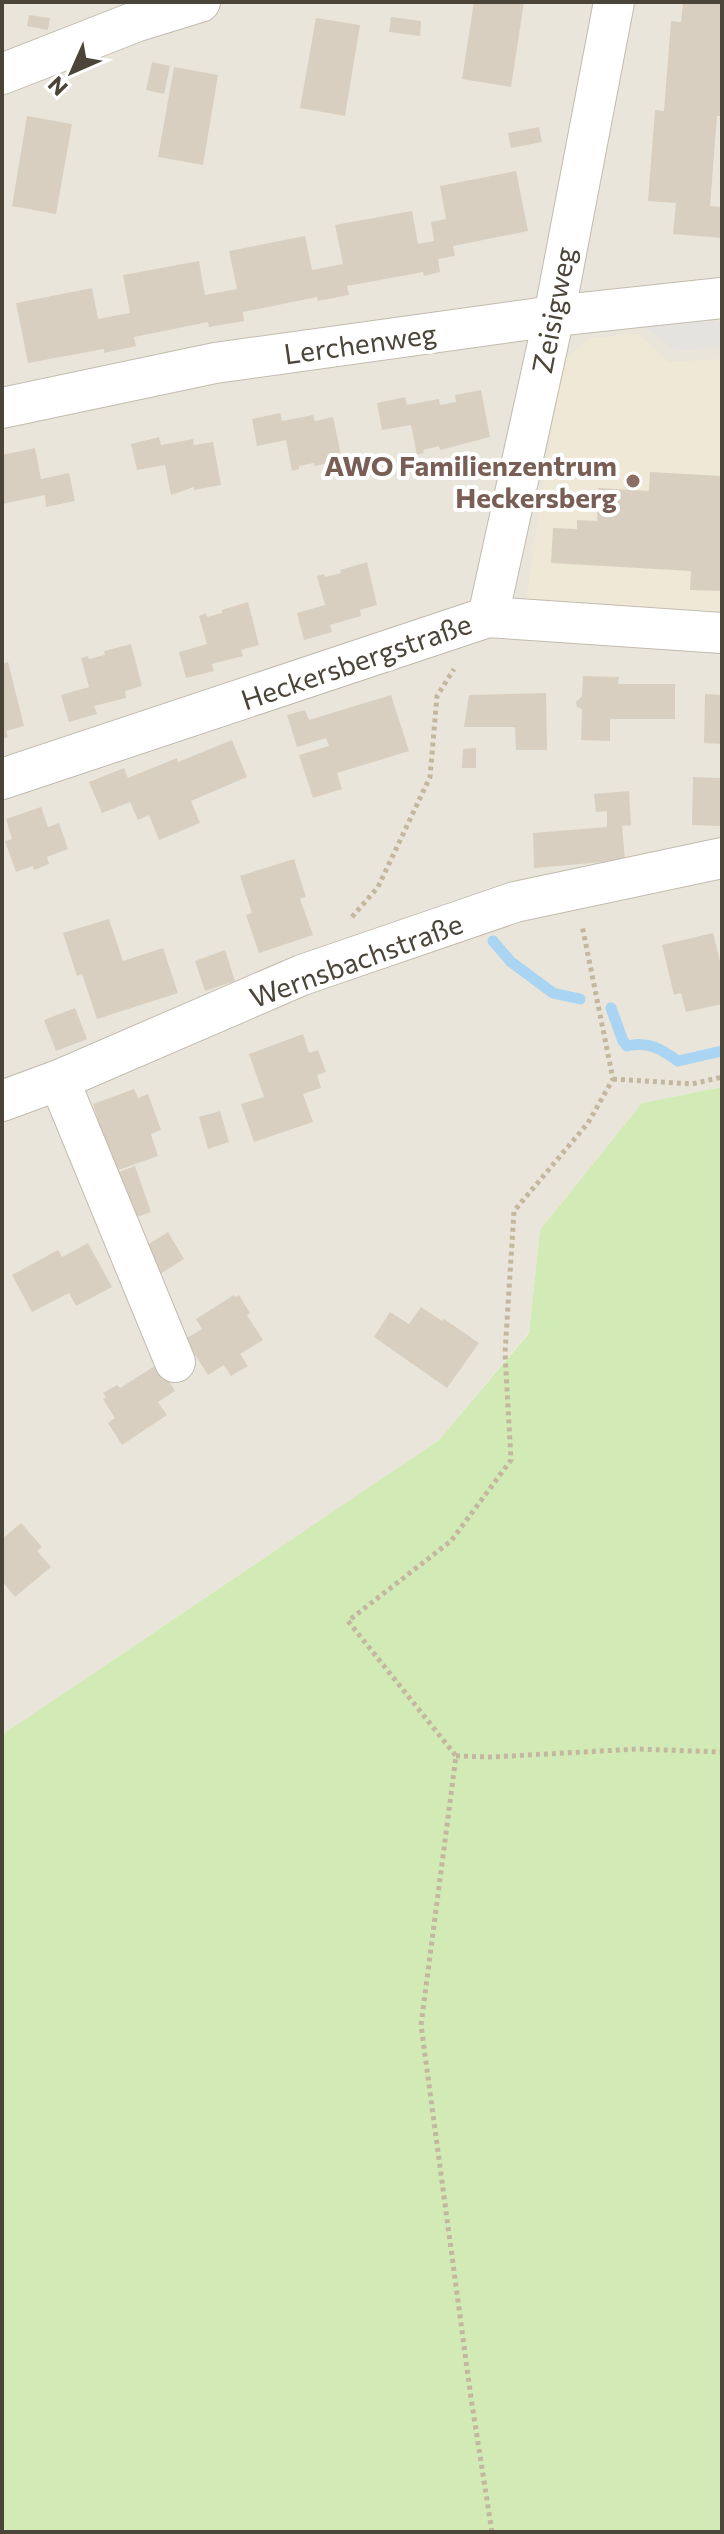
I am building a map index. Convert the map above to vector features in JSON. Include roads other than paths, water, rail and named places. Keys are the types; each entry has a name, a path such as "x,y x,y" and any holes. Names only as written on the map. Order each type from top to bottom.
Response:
{"street":[{"path":"2,74 135,22 200,2"},
{"name":"Zeisigweg","path":"488,617 554,316 614,2"},
{"name":"Lerchenweg","path":"2,408 215,363 554,316 722,298"},
{"name":"Heckersbergstraße","path":"2,779 488,617 722,633"},
{"name":"Wernsbachstraße","path":"2,1101 59,1080 302,975 515,902 722,858"},
{"path":"59,1080 175,1362"}],"waterway":[{"path":"493,941 511,962 553,993 580,999"},
{"path":"611,1008 627,1046 654,1047 678,1061 722,1051"}],"place":[{"name":"AWO Familienzentrum Heckersberg","path":"633,481"}]}
